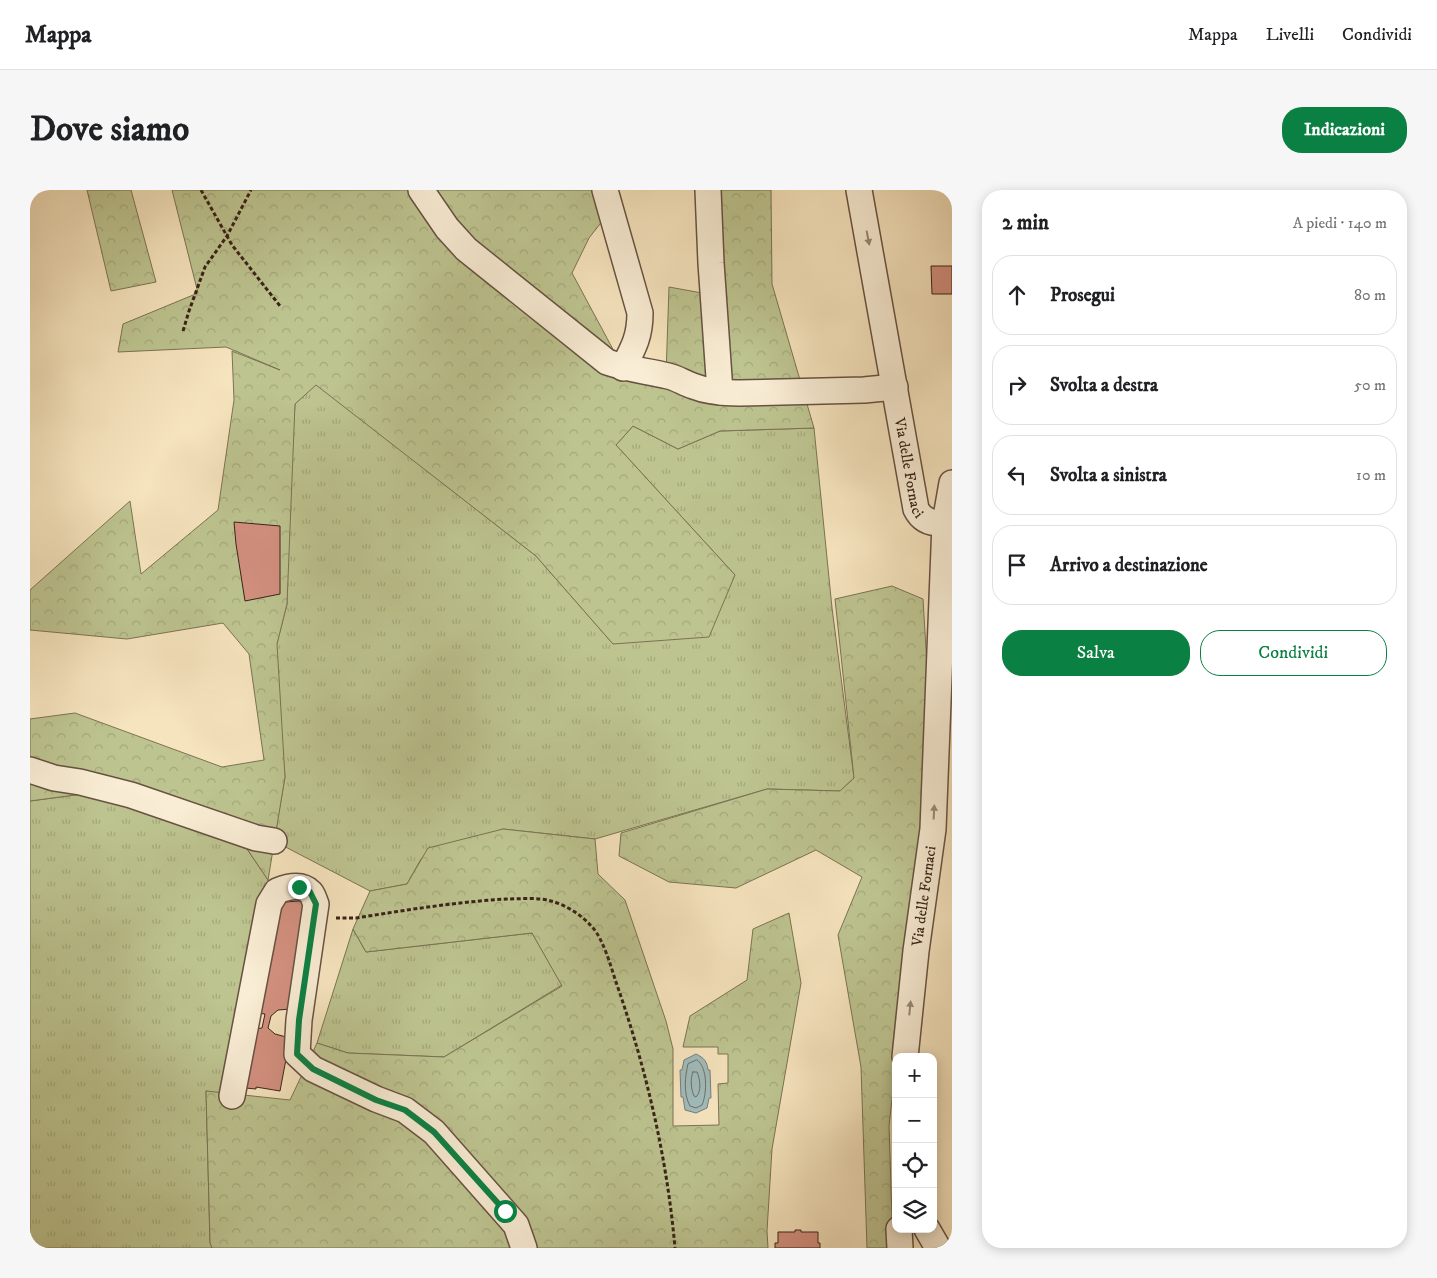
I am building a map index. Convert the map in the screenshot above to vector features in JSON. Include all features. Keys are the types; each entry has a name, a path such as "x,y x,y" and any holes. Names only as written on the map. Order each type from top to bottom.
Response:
{"street":[{"path":"421,190 447,228 466,249 606,362 623,368 672,377 698,388 720,392 864,390 895,387"},
{"path":"605,190 640,313 640,330 635,345 623,368"},
{"path":"708,190 720,392"},
{"name":"Via delle Fornaci","path":"860,190 917,511 929,522 945,524 934,830 916,951 905,1053"},
{"path":"945,524 952,483"},
{"path":"30,770 54,778 131,794 204,821 256,838 274,841"},
{"path":"232,1096 272,898 277,891 289,887 299,887 310,892 316,904 299,1020 297,1054 313,1069 376,1100 405,1110 434,1132 516,1225 524,1248"},
{"path":"899,1233 900,1248"},
{"path":"929,1233 938,1248"}],"path":[{"path":"201,190 232,246 280,306"},
{"path":"183,332 205,267 227,236 251,190"},
{"path":"314,918 356,918 446,904 523,898 550,900 568,908 594,928 607,955 633,1032 651,1097 675,1248"}],"green space":[{"path":"87,190 131,190 156,282 111,291"},
{"path":"172,190 605,190 611,210 589,238 572,273 623,368 666,375 669,287 713,295 708,190 771,190 772,284 814,428 720,431 678,449 633,426 616,445 735,575 709,637 613,644 536,556 316,385 295,404 287,604 277,644 285,777 268,880 231,825 135,787 30,801 30,719 75,713 222,767 264,760 249,654 223,623 127,639 30,630 30,590 130,501 141,574 218,510 234,400 232,351 280,370 226,347 118,352 123,324 198,293"},
{"path":"316,384 536,556 613,644 735,575 616,445 633,426 678,449 720,431 814,428 832,608 854,778 840,791 767,789 595,839 503,829 421,859 407,884 370,891 274,841 285,777 274,655 287,604 287,524 295,404"},
{"path":"892,586 923,599 932,749 897,1053 892,1053 892,1100 889,1126 893,1248 867,1248 861,1067 838,935 862,877 816,850 736,888 669,882 619,856 621,833 767,789 840,791 854,778 835,599"},
{"path":"135,787 234,830 268,880 232,1096 206,1091 210,1242 212,1248 30,1248 30,801"},
{"path":"503,829 595,839 598,874 625,900 666,1021 673,1049 673,1126 719,1125 718,1084 728,1083 728,1054 718,1054 718,1047 683,1047 690,1016 747,980 753,929 789,913 801,983 772,1149 767,1231 768,1248 212,1248 210,1243 206,1091 290,1100 317,1043 348,1053 444,1057 562,986 532,933 366,952 353,929 370,891 407,884 428,848"},
{"path":"353,929 366,952 532,933 562,985 444,1057 348,1053 317,1043"}],"water":[{"path":"696,1054 705,1060 708,1070 710,1070 711,1098 709,1098 707,1108 696,1113 685,1110 683,1097 681,1097 680,1070 682,1070 684,1060"}],"building":[{"path":"931,266 952,266 952,294 932,294"},
{"path":"234,522 280,526 280,594 245,601"},
{"path":"309,900 291,1009 278,1010 271,1016 268,1028 275,1034 290,1038 280,1091 256,1087 256,1089 246,1088 255,1029 262,1028 265,1014 258,1013 275,903"},
{"path":"795,1230 818,1232 820,1248 775,1248 775,1243 778,1243 778,1232 795,1232"}],"route":[{"path":"299,887 310,892 316,904 299,1020 297,1054 313,1069 336,1081 376,1100 405,1110 434,1132 505,1211"}]}
